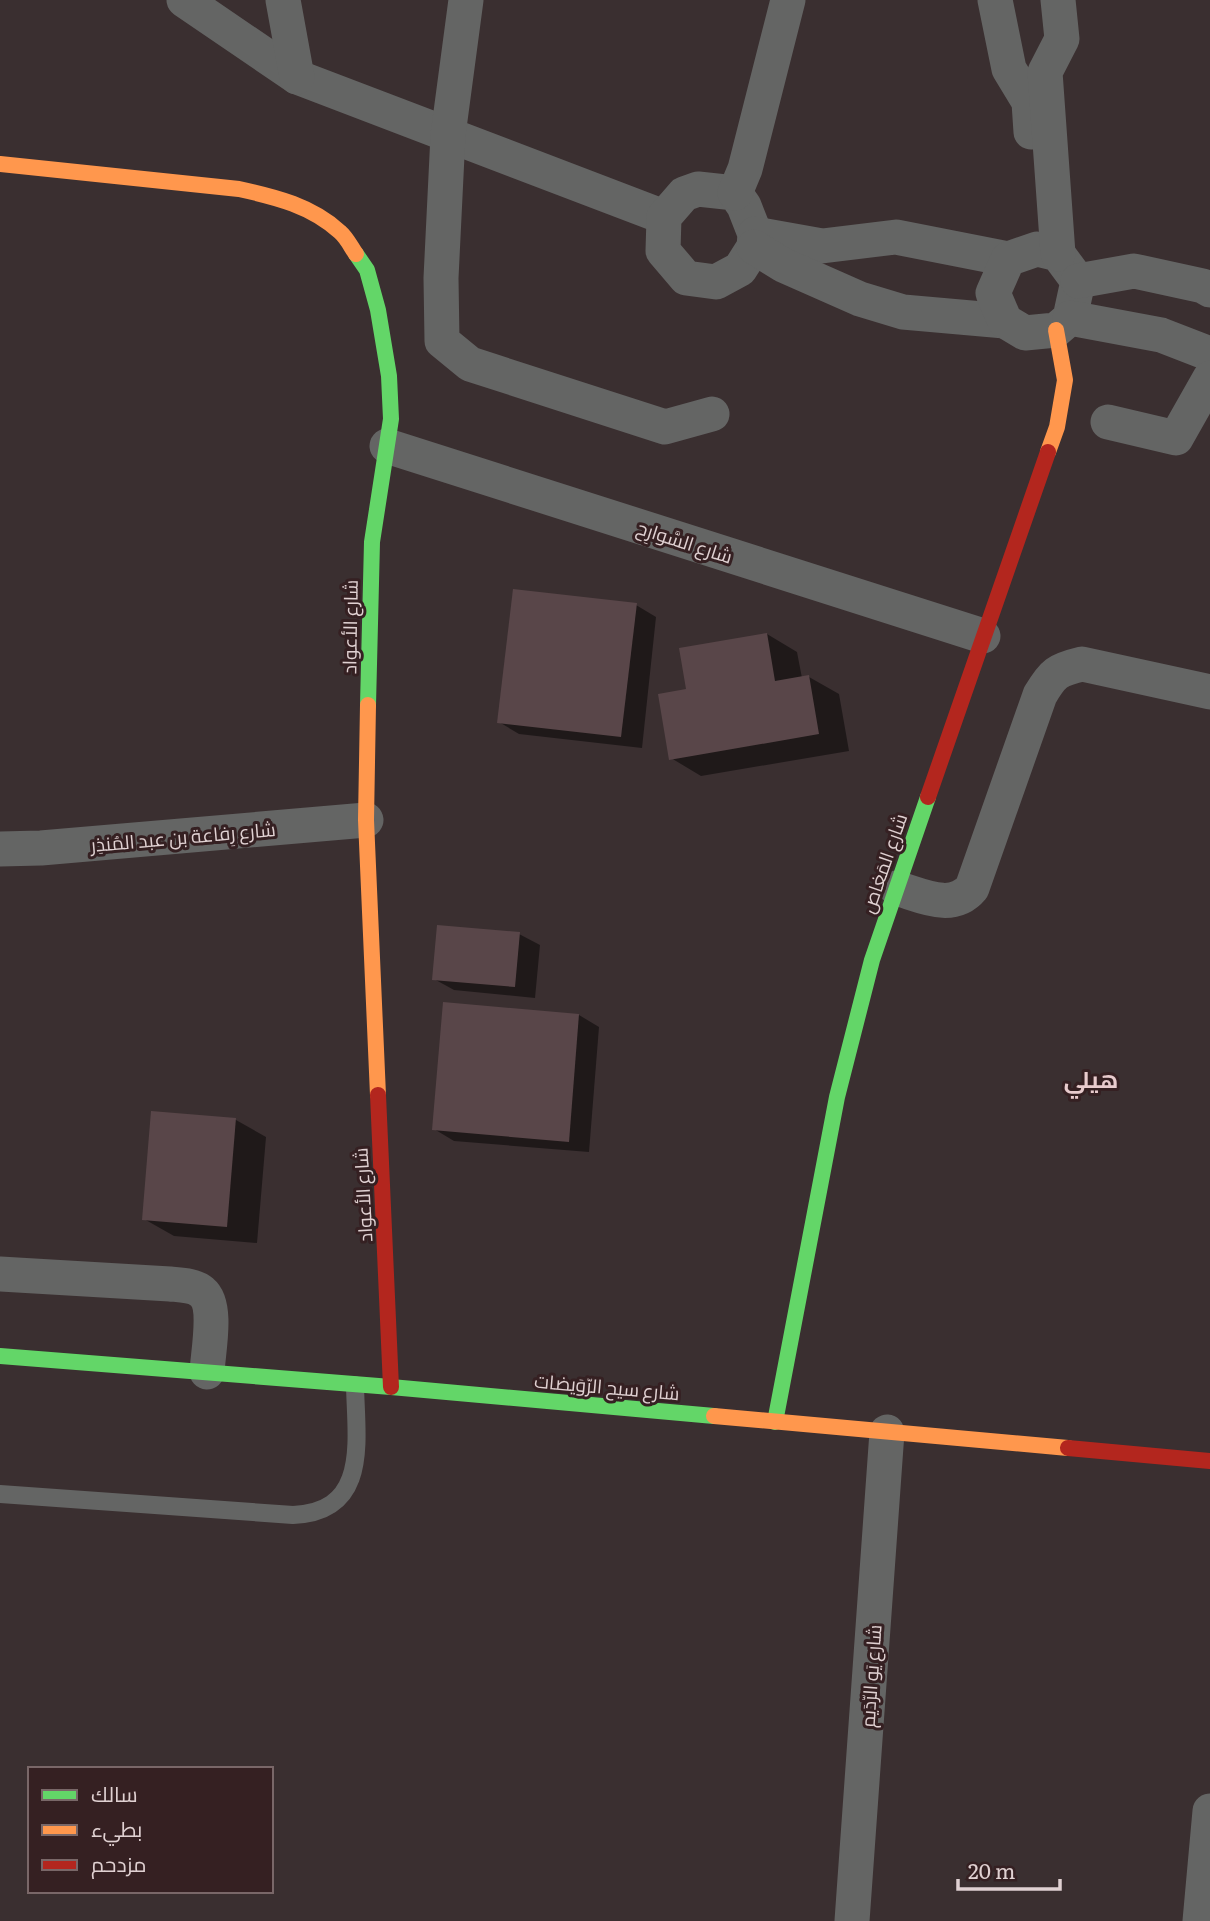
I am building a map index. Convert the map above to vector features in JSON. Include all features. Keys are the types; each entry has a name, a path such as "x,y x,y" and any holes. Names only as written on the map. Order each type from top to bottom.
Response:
{"street":[{"path":"184,0 297,77 664,217"},
{"path":"283,0 297,77"},
{"path":"466,0 448,135 441,278 442,341 470,364 665,427 712,414"},
{"path":"735,193 745,169 788,0"},
{"path":"995,0 1009,69 1029,102 1045,261 1063,324"},
{"path":"1045,261 1045,72 1062,40 1058,0"},
{"name":"شارع الأعواد","path":"0,164 239,189 277,197 312,211 342,233 367,270 378,310 389,376 391,419 372,542 366,820 391,1387"},
{"path":"754,240 740,269 716,282 686,278 663,251 664,217 684,194 698,189 735,193 744,206 754,240 783,265 860,299 902,312 1005,321 1025,333 1063,324 1161,335 1210,354"},
{"path":"754,240 822,246 896,237 1045,261 1134,271 1203,286 1210,290"},
{"path":"1005,321 993,293 1045,261"},
{"name":"شارع المَغاص","path":"775,1422 837,1097 872,960 1057,427 1065,380 1063,324"},
{"path":"1108,422 1176,438 1210,378"},
{"name":"شارع السَّوارِح","path":"387,446 983,636"},
{"path":"896,888 941,901 965,896 972,888 1040,695 1051,676 1061,669 1082,664 1210,692"},
{"name":"شارع رِفاعة بن عبد المُنذِر","path":"0,849 41,848 366,820"},
{"path":"0,1274 170,1284 201,1291 209,1302 211,1317 207,1372"},
{"name":"شارع سيح الرّوَيضات","path":"0,1356 391,1387 1210,1461"},
{"name":"شارع يَو الرّدَيم","path":"852,1921 887,1432"},
{"path":"1200,1921 1210,1811"}],"lane":[{"path":"0,1494 309,1514 326,1508 339,1499 355,1470 355,1385"}],"building":[{"path":"513,589 637,603 621,737 497,723"},
{"path":"767,633 775,681 809,675 819,734 669,760 658,694 686,689 679,648"},
{"path":"437,925 520,932 515,987 432,980"},
{"path":"443,1002 579,1014 569,1142 432,1130"},
{"path":"151,1111 236,1118 227,1227 142,1220"}],"traffic: fast":[{"path":"356,254 367,270 378,310 389,376 391,419 372,542 368,705"},
{"path":"775,1422 837,1097 872,960 928,797"},
{"path":"0,1356 714,1416"}],"traffic: slow":[{"path":"0,164 239,189 266,195 318,215 342,234 356,254"},
{"path":"1048,452 1057,427 1065,380 1056,330"},
{"path":"368,705 366,820 378,1095"},
{"path":"714,1416 1068,1448"}],"traffic: jam":[{"path":"928,797 1048,452"},
{"path":"378,1095 391,1387"},
{"path":"1068,1448 1210,1461"}],"district":[{"name":"هيلي","path":"1091,1078"}]}
